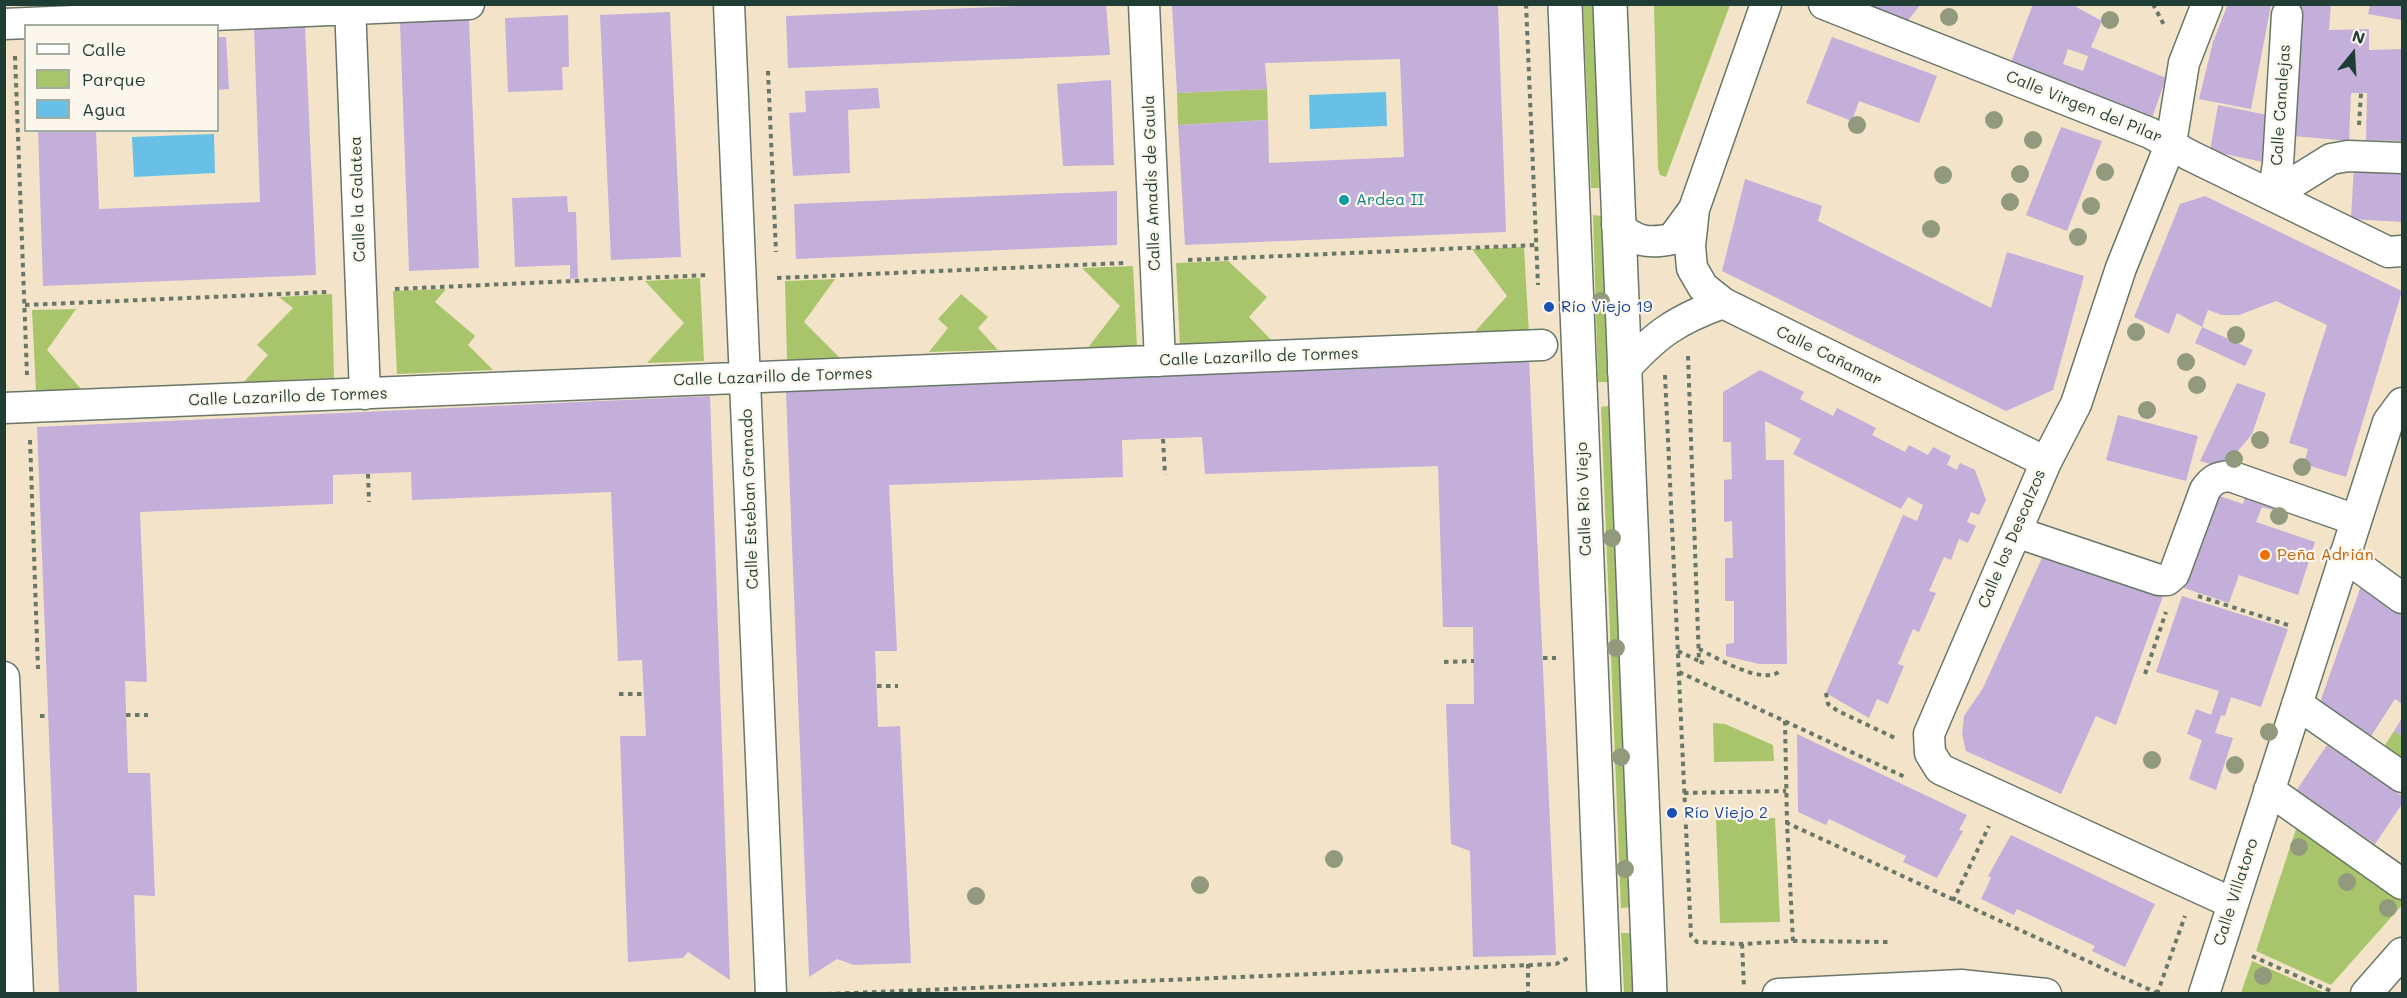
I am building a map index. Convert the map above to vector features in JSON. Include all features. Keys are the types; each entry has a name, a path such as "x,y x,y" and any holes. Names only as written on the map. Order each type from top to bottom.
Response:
{"main road":[{"name":"Calle Río Viejo","path":"1565,4 1604,993"},
{"path":"1610,4 1617,225 1650,993"}],"street":[{"path":"9,24 350,7 469,4"},
{"name":"Calle Esteban Granado","path":"729,4 771,993"},
{"name":"Calle Amadís de Gaula","path":"1144,4 1160,361"},
{"path":"1623,371 1649,342 1676,323 1723,303 1704,287 1692,268 1690,246 1694,209 1766,4"},
{"name":"Calle Virgen del Pilar","path":"1824,4 2171,143 2189,155 2398,256"},
{"name":"Calle los Descalzos","path":"2207,4 2184,63 2171,143 2121,268 2076,404 2046,462 1936,713 1929,734 1930,753 1940,769 2232,903"},
{"name":"Calle la Galatea","path":"350,7 365,394"},
{"name":"Calle Canalejas","path":"2272,195 2278,164 2287,15"},
{"path":"2272,195 2331,159 2348,156 2403,158"},
{"path":"1617,225 1630,237 1643,242 1658,242 1672,239 1694,209"},
{"name":"Calle Cañamar","path":"1723,303 2046,462"},
{"name":"Calle Lazarillo de Tormes","path":"16,408 1542,345"},
{"name":"Calle Villatoro","path":"2204,993 2344,556 2349,518 2388,422 2403,403"},
{"path":"2016,532 2171,584 2205,490 2218,477 2230,476 2349,518"},
{"path":"2344,556 2403,598"},
{"path":"4,677 18,993"},
{"path":"2297,704 2403,777"},
{"path":"2269,790 2403,884"},
{"path":"2366,993 2398,966"},
{"path":"1778,993 1961,985 2046,993"}],"path":[{"path":"1526,4 1539,290"},
{"path":"9,24 25,305 16,408"},
{"path":"1534,203 1573,202"},
{"path":"777,278 1536,245"},
{"path":"25,305 712,275"},
{"path":"1688,352 1699,660"},
{"path":"1665,364 1691,936 1697,942 1742,944 1793,941 1888,942"},
{"path":"1163,439 1165,475"},
{"path":"368,474 369,502"},
{"path":"2145,674 2171,584 2294,627"},
{"path":"1555,646 1556,670"},
{"path":"1699,649 1760,677 1777,675 1781,670"},
{"path":"1678,651 1708,665"},
{"path":"1543,658 1556,658"},
{"path":"1444,662 1474,661"},
{"path":"877,686 898,686"},
{"path":"1826,693 1828,704 1838,711 1895,738 1900,727"},
{"path":"619,694 643,694"},
{"path":"126,715 148,715"},
{"path":"40,716 48,716"},
{"path":"1785,721 1793,941"},
{"path":"1684,794 1786,791"},
{"path":"1953,901 1993,818"},
{"path":"1787,823 2157,993 2185,914"},
{"path":"1742,944 1744,993"},
{"path":"2246,953 2336,993"},
{"path":"826,993 1556,964 1566,961 1569,954"},
{"path":"1528,964 1528,993"}],"green space":[{"path":"1583,5 1593,5 1601,188 1591,188"},
{"path":"1654,5 1730,5 1666,177 1660,175 1658,168"},
{"path":"1267,89 1268,120 1178,125 1177,93"},
{"path":"1593,215 1601,216 1609,382 1598,382"},
{"path":"1524,247 1529,334 1471,336 1507,296 1472,249"},
{"path":"1228,261 1267,297 1249,317 1275,344 1180,347 1176,263"},
{"path":"1133,266 1137,347 1087,349 1120,306 1082,268"},
{"path":"700,278 704,361 647,363 684,323 645,281"},
{"path":"835,279 804,322 840,358 787,360 785,281"},
{"path":"446,289 435,302 475,336 468,345 493,370 397,374 393,291"},
{"path":"332,294 334,378 244,382 268,355 257,345 293,308 279,297"},
{"path":"961,294 988,317 978,328 998,350 929,352 948,328 938,319"},
{"path":"76,309 47,350 81,389 36,392 32,310"},
{"path":"1609,406 1631,907 1621,908 1601,407"},
{"path":"1713,723 1725,724 1773,745 1774,761 1714,762"},
{"path":"2394,731 2402,736 2402,769 2380,753"},
{"path":"1775,818 1780,922 1720,923 1716,820"},
{"path":"2297,826 2402,897 2402,905 2331,985 2256,951"},
{"path":"1621,933 1631,933 1635,993 1624,993"},
{"path":"2252,961 2325,993 2241,993"}],"water":[{"path":"1386,92 1387,126 1310,129 1309,95"},
{"path":"214,134 215,173 134,177 132,137"}],"building":[{"path":"1106,4 1110,55 788,68 786,16"},
{"path":"1863,4 1921,4 1906,23"},
{"path":"2033,4 2071,4 2102,21 2091,47 2166,78 2152,118 2010,65","holes":["2068,49 2088,56 2083,71 2063,64"]},
{"path":"2228,4 2331,4 2329,30 2369,29 2369,50 2402,49 2402,141 2366,140 2367,93 2351,93 2349,141 2294,136 2302,24 2271,5 2251,109 2199,99 2213,42"},
{"path":"2370,4 2402,4 2402,20 2368,14"},
{"path":"1172,5 1498,5 1506,232 1185,245 1178,125 1268,120 1269,163 1404,157 1400,59 1265,63 1267,89 1177,93"},
{"path":"670,12 681,257 611,260 600,15"},
{"path":"568,15 569,67 562,67 563,90 508,92 505,18"},
{"path":"469,20 479,268 409,271 400,22"},
{"path":"305,26 316,275 43,286 38,132 96,132 99,209 260,202 254,28"},
{"path":"219,37 226,37 229,89 219,90"},
{"path":"1832,37 1937,76 1919,123 1859,101 1852,121 1806,103"},
{"path":"1111,80 1114,165 1063,166 1057,84"},
{"path":"878,88 880,108 848,110 850,173 793,176 789,113 806,112 805,91"},
{"path":"2218,105 2272,116 2263,162 2210,151"},
{"path":"2061,127 2102,141 2067,231 2026,215"},
{"path":"2354,165 2402,168 2402,222 2351,219"},
{"path":"1745,179 1822,206 1818,221 1991,308 2007,252 2084,276 2053,390 2006,411 1722,271"},
{"path":"1117,191 1117,245 796,259 794,204"},
{"path":"567,196 568,212 576,212 578,278 570,279 570,265 515,267 512,198"},
{"path":"2205,196 2402,291 2346,477 2304,464 2308,449 2289,443 2327,325 2276,301 2239,315 2222,315 2208,310 2202,327 2177,313 2169,334 2134,317 2180,204"},
{"path":"2202,327 2253,350 2245,366 2195,343"},
{"path":"1529,360 1556,955 1473,957 1470,851 1451,844 1446,704 1474,704 1473,627 1443,627 1438,466 1205,474 1202,437 1122,440 1123,477 889,485 897,651 875,651 878,727 900,726 911,963 854,965 837,959 809,977 786,392"},
{"path":"1760,370 1804,392 1800,399 1833,416 1837,408 1876,428 1872,435 1905,452 1909,445 1928,455 1933,447 1951,456 1947,465 1957,470 1960,463 1975,470 1986,500 1979,515 1971,512 1967,522 1976,526 1968,543 1959,539 1951,560 1944,557 1929,591 1936,593 1919,632 1913,629 1898,664 1904,666 1888,704 1877,699 1869,718 1826,693 1903,515 1917,521 1923,505 1908,497 1901,509 1793,454 1801,439 1765,421 1766,460 1784,460 1787,664 1759,664 1726,656 1726,644 1734,643 1734,601 1725,601 1725,558 1733,558 1732,521 1724,522 1724,480 1732,479 1731,442 1723,442 1723,392"},
{"path":"2237,383 2266,393 2252,434 2224,468 2200,461"},
{"path":"710,396 730,980 688,952 683,958 628,962 620,736 646,736 642,660 618,661 611,492 412,500 411,472 333,475 333,504 140,512 147,682 125,681 128,773 150,773 155,896 134,895 137,993 59,993 37,427"},
{"path":"2118,415 2198,436 2186,481 2106,460"},
{"path":"2248,488 2278,498 2273,510 2262,507 2256,522 2315,542 2298,595 2239,575 2229,603 2184,588 2217,495 2243,504"},
{"path":"2046,549 2166,588 2116,725 2096,716 2061,794 1966,751 1962,734 1964,716 1983,688"},
{"path":"2361,586 2402,616 2402,704 2395,699 2366,744 2317,711"},
{"path":"2182,596 2288,629 2261,707 2231,697 2225,716 2221,715 2215,733 2233,738 2216,790 2189,779 2202,740 2187,734 2196,709 2211,715 2219,691 2156,672"},
{"path":"2402,718 2402,736 2394,731"},
{"path":"1797,734 1967,815 1959,830 1963,831 1937,878 1903,862 1906,856 1829,819 1826,825 1798,812"},
{"path":"2327,745 2402,796 2402,804 2375,844 2296,791"},
{"path":"2011,835 2155,904 2125,967 2092,951 2095,946 2017,909 2014,915 1981,899 1991,878 1988,876"}],"place":[{"name":"Ardea II","path":"1344,200"},
{"name":"Río Viejo 19","path":"1549,307"},
{"name":"Peña Adrián","path":"2265,555"},
{"name":"Río Viejo 2","path":"1672,813"}]}
